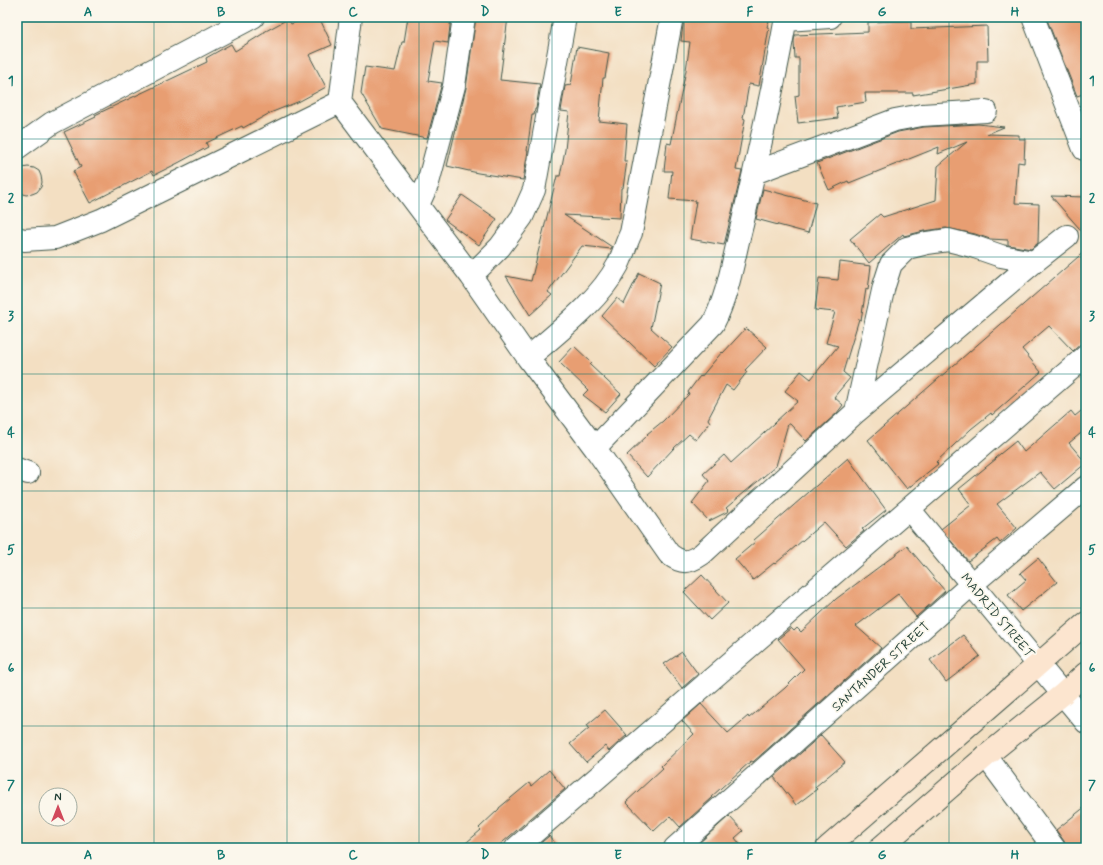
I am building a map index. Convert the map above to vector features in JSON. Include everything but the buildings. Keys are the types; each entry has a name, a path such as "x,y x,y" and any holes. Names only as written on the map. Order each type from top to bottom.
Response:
{"street":[{"path":"17,148 52,123 253,17"},
{"path":"351,17 340,102 471,276 528,358 595,448 670,554 676,559 684,562 693,560 702,554 856,412 1067,236"},
{"path":"418,205 428,183 454,86 464,17"},
{"path":"471,276 500,247 522,218 534,190 565,17"},
{"path":"528,358 578,314 602,288 618,265 631,233 672,17"},
{"path":"595,448 713,324 721,308 727,289 754,173 786,18 830,17"},
{"path":"1033,17 1084,149"},
{"path":"17,238 24,240 55,238 101,220 340,102"},
{"path":"754,173 895,120 922,115 986,111"},
{"path":"856,412 884,286 891,264 907,248 948,240 1001,256 1034,262"},
{"path":"516,848 1086,356"},
{"name":"SANTANDER STREET","path":"675,848 971,585 1086,487"},
{"name":"MADRID STREET","path":"909,509 1086,722"},
{"path":"828,848 1086,623"},
{"path":"880,848 986,756 1063,694 1086,673"},
{"path":"986,756 1054,848"}]}
